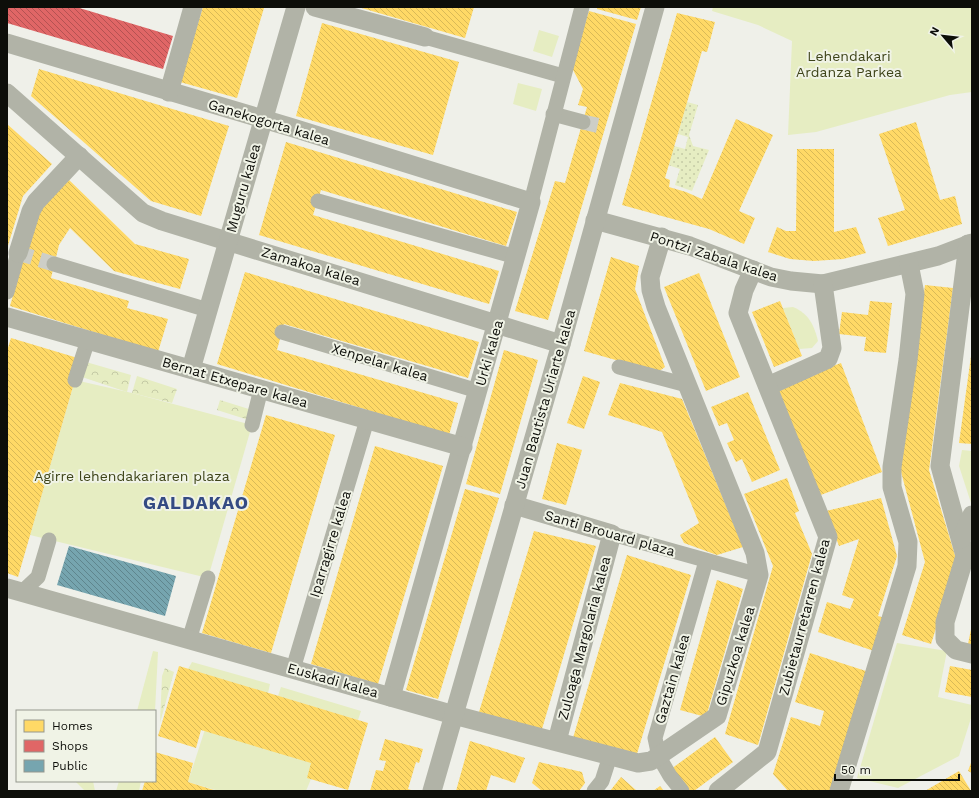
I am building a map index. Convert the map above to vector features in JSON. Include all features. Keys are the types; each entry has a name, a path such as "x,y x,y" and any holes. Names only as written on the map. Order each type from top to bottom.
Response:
{"street":[{"name":"Muguru kalea","path":"191,369 296,7"},
{"path":"315,7 563,76"},
{"name":"Urki kalea","path":"391,697 516,257 582,7"},
{"name":"Juan Bautista Uriarte kalea","path":"432,791 561,344 656,7"},
{"path":"169,92 187,9"},
{"name":"Ganekogorta kalea","path":"7,43 263,119 531,202"},
{"name":"Zamakoa kalea","path":"7,93 142,213 162,221 561,344"},
{"path":"554,114 583,122"},
{"path":"7,292 18,253 36,202 79,156"},
{"path":"318,200 516,257"},
{"name":"Pontzi Zabala kalea","path":"595,220 662,237 690,246 771,277 791,281 823,284 909,264 938,256 970,244"},
{"name":"Gipuzkoa kalea","path":"659,757 717,716 759,575 756,553 687,385 651,290 650,277 662,237"},
{"path":"965,536 940,466 970,244"},
{"path":"54,264 208,310"},
{"path":"839,791 907,566 908,542 892,487 892,467 908,360 915,294 909,264"},
{"name":"Zubietaurretarren kalea","path":"718,791 767,752 828,537 738,313 744,290 753,270"},
{"path":"768,386 828,359 832,348 823,284"},
{"name":"Bernat Etxepare kalea","path":"7,317 463,447"},
{"name":"Xenpelar kalea","path":"282,332 478,391"},
{"path":"75,380 88,340"},
{"path":"619,367 687,385"},
{"path":"252,425 261,389"},
{"name":"Iparragirre kalea","path":"293,669 367,420"},
{"name":"Santi Brouard plaza","path":"514,506 706,561"},
{"path":"964,652 945,639 945,622 965,556 965,536 972,515"},
{"name":"Zuloaga Margolaria kalea","path":"557,741 612,534"},
{"path":"15,590 38,577 49,540"},
{"path":"706,561 759,575"},
{"name":"Gaztain kalea","path":"682,791 670,776 659,757 655,738 706,561"},
{"path":"189,640 208,578"},
{"name":"Euskadi kalea","path":"15,590 454,715 610,756 638,763 651,762 659,757"},
{"path":"594,791 602,781 610,756"}],"green space":[{"name":"Lehendakari Ardanza Parkea","path":"713,7 972,7 972,92 950,95 816,132 788,135 792,41 758,25 712,11"},
{"path":"539,30 559,36 552,57 533,51"},
{"path":"518,83 542,89 536,111 513,104"},
{"path":"687,102 698,105 689,135 693,146 709,150 692,191 675,185 680,169 668,165 674,146 685,149 688,137 678,134"},
{"path":"793,307 803,313 813,325 818,341 812,348 799,349 783,308"},
{"path":"86,362 131,375 127,392 82,377"},
{"path":"137,376 177,389 172,403 132,393"},
{"name":"Agirre lehendakariaren plaza","path":"75,380 132,393 252,425 208,578 30,535"},
{"path":"220,400 258,412 255,422 217,410"},
{"path":"962,450 972,451 971,503 959,466"},
{"path":"897,643 947,651 938,697 972,705 972,715 959,756 898,788 857,778"},
{"path":"153,651 158,652 155,710 137,710"},
{"path":"192,662 270,684 268,693 188,669"},
{"path":"165,668 174,672 160,723 162,676"},
{"path":"281,687 361,711 358,720 278,696"},
{"path":"208,720 321,755 306,791 219,791 188,782"},
{"path":"76,782 93,782 95,791 85,791"},
{"path":"119,782 141,782 139,791 116,791"}],"building: Homes":[{"path":"203,7 264,8 237,98 180,82"},
{"path":"358,7 474,7 465,38"},
{"path":"597,7 641,7 637,20 597,9"},
{"path":"589,11 636,24 548,320 515,311 555,181 565,183 587,107 578,105 583,89 571,66"},
{"path":"677,13 715,22 707,52 702,51 665,178 670,180 669,187 702,199 736,119 773,135 739,211 755,218 744,244 709,229 622,205"},
{"path":"322,23 459,62 433,155 296,116"},
{"path":"39,69 229,126 201,216 151,201 31,96"},
{"path":"916,122 940,200 955,196 962,224 888,246 878,218 905,210 879,134"},
{"path":"7,124 52,164 23,196 7,249"},
{"path":"286,142 517,212 506,246 321,190 313,215 499,271 489,304 259,235"},
{"path":"797,149 834,149 834,232 856,227 866,253 843,259 814,261 790,259 768,252 777,227 786,231 796,231"},
{"path":"67,178 135,244 189,259 180,289 114,271 70,228 59,245 51,278 129,301 127,308 168,319 158,352 10,306 37,211"},
{"path":"611,257 639,266 635,289 665,367 658,372 584,351"},
{"path":"245,272 479,342 468,378 284,324 277,350 458,403 449,435 217,364"},
{"path":"699,273 740,377 706,391 664,287"},
{"path":"925,285 953,288 929,470 957,562 931,644 902,635 925,562 900,468"},
{"path":"780,301 802,356 774,367 752,312"},
{"path":"870,301 892,303 886,353 864,351 866,337 839,334 842,312 868,315"},
{"path":"11,338 81,359 18,577 7,573 7,351"},
{"path":"504,350 538,360 500,494 466,484"},
{"path":"972,356 972,444 959,443"},
{"path":"841,363 882,472 818,496 777,387"},
{"path":"583,376 600,382 584,429 567,423"},
{"path":"620,383 682,399 743,547 717,555 684,543 680,535 699,523 662,432 608,415"},
{"path":"748,392 780,470 752,482 742,459 736,462 727,443 734,440 727,423 719,426 711,407"},
{"path":"266,415 335,435 271,653 202,633"},
{"path":"557,443 582,450 566,505 542,499"},
{"path":"375,446 443,466 378,684 311,664"},
{"path":"787,478 799,511 795,513 812,554 758,745 725,734 773,566 744,494"},
{"path":"465,489 499,498 438,699 406,690"},
{"path":"881,498 897,556 878,616 885,618 874,651 818,632 827,602 850,609 854,599 842,595 859,539 839,546 826,511"},
{"path":"534,531 596,546 542,729 479,712"},
{"path":"627,555 691,575 636,757 573,738"},
{"path":"717,580 743,589 706,717 680,710"},
{"path":"972,629 972,645 968,644"},
{"path":"810,653 869,672 830,791 788,791 773,774 791,717 820,726 824,711 795,702"},
{"path":"179,666 368,723 348,790 307,778 311,763 201,730 196,748 158,736"},
{"path":"950,666 972,670 972,697 945,692"},
{"path":"715,737 733,762 694,791 687,791 671,769"},
{"path":"385,739 423,749 419,763 416,762 408,789 411,791 370,791 376,770 383,771 386,761 379,760"},
{"path":"470,741 525,758 515,783 491,775 486,791 456,791"},
{"path":"156,752 193,763 188,782 217,791 142,791 145,782 156,782"},
{"path":"972,760 972,773 968,771"},
{"path":"539,762 582,772 585,783 579,791 542,791 532,783"},
{"path":"959,771 971,791 925,791"},
{"path":"621,777 637,791 610,791"},
{"path":"660,786 664,791 653,791"}],"building: Shops":[{"path":"7,7 76,7 173,36 163,69 7,23"}],"building: Public":[{"path":"69,546 176,576 165,616 57,585"}],"tunnel":[{"path":"583,122 605,127"},
{"path":"18,253 54,264"}],"district":[{"name":"GALDAKAO","path":"196,503"}]}
